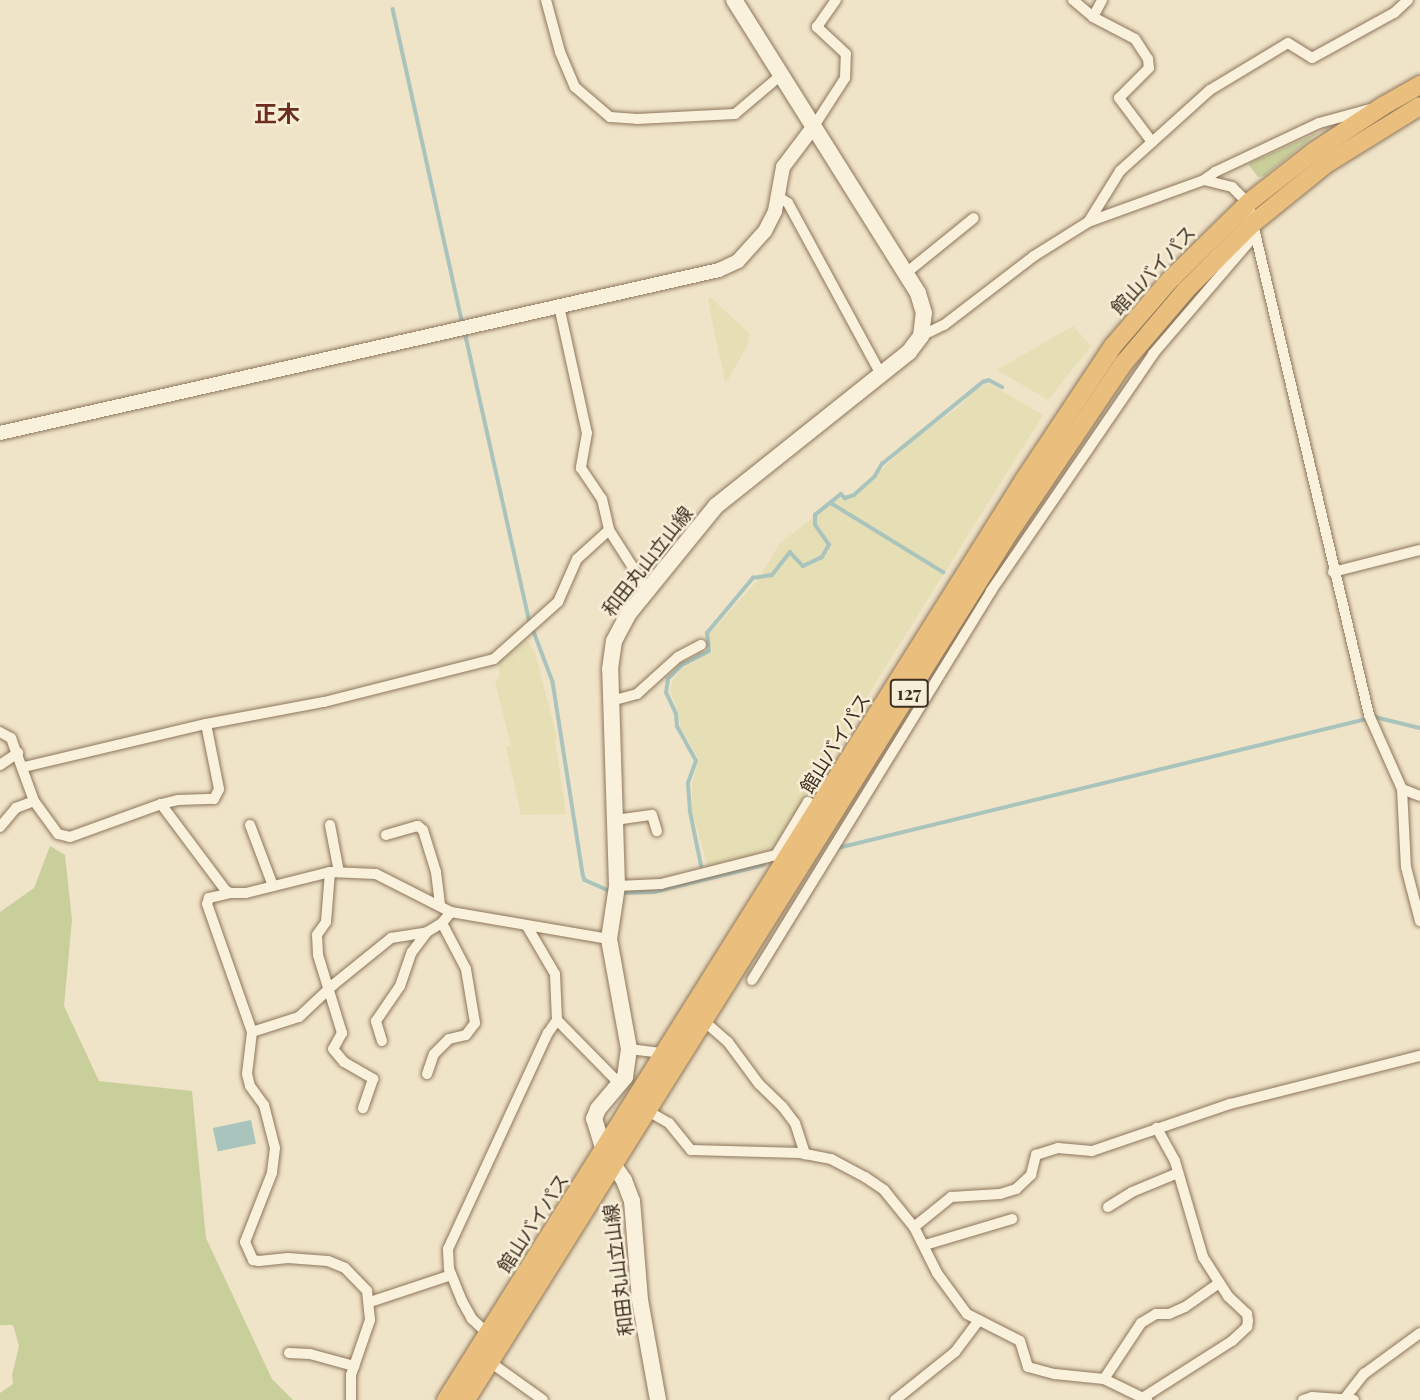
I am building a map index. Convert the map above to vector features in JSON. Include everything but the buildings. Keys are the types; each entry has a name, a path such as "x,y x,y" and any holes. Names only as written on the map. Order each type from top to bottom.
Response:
{"highway":[{"name":"館山バイパス","path":"446,1400 1093,374 1169,281 1248,203 1313,152 1420,85"},
{"name":"館山バイパス","path":"466,1400 1077,428 1151,329 1220,254 1254,230 1326,164 1420,106"}],"main road":[{"path":"734,0 906,273 922,304 921,336"},
{"name":"和田丸山立山線","path":"658,1400 640,1300 632,1201 624,1180 613,1168 604,1151 594,1119 597,1109 620,1084 628,1064 629,1049 609,939 617,886 610,669 614,641 620,627 716,506 909,352 921,336"}],"street":[{"path":"546,0 561,52 575,87 610,117 637,119 735,114 781,75"},
{"path":"0,433 705,274 738,261 765,231 783,167 845,78 846,54 817,27 836,0"},
{"path":"1073,0 1093,16 1135,38 1148,59 1149,68 1119,98 1152,142"},
{"path":"1093,16 1102,0"},
{"path":"1088,222 1120,171 1210,90 1289,43 1312,58 1394,13 1408,0"},
{"path":"921,336 944,325 1034,256 1088,222 1204,180 1215,172 1319,123 1383,106"},
{"path":"1204,180 1233,187 1248,203 1333,572 1370,719 1402,789 1406,867 1420,922"},
{"path":"777,196 788,203 881,374"},
{"path":"906,273 974,218"},
{"path":"752,980 991,591 1153,354 1254,230"},
{"path":"559,306 587,433 581,468 602,499 609,530 648,591"},
{"path":"24,767 206,724 324,702 494,659 558,602 577,559 609,530"},
{"path":"1333,572 1420,550"},
{"path":"611,701 637,694 678,657 701,645"},
{"path":"0,732 11,738 24,767 34,801 58,834 70,837 161,804 178,800 214,799 219,789 206,724"},
{"path":"0,765 18,753"},
{"path":"1402,789 1420,796"},
{"path":"0,827 16,808 34,801"},
{"path":"617,886 661,884 776,855 808,802 819,809"},
{"path":"161,804 226,891 232,893 246,894 335,872 376,874 451,912 609,939"},
{"path":"615,820 652,815 657,831"},
{"path":"250,825 273,886"},
{"path":"330,825 335,872 326,922 317,935 318,955 342,1033 333,1049 344,1062 373,1079 363,1108"},
{"path":"386,835 418,826 423,830 436,872 440,906"},
{"path":"232,893 209,898 206,904 252,1032 247,1074 250,1086 264,1105 275,1148 272,1173 245,1242 253,1260 288,1258 328,1261 357,1279 367,1291 370,1320 351,1375 351,1400"},
{"path":"252,1032 299,1017 329,988 391,939 427,932 442,923 451,912"},
{"path":"427,1074 434,1054 449,1039 466,1035 475,1023 466,969 442,923"},
{"path":"487,1334 472,1319 451,1275 448,1249 548,1033 557,1020 555,974 527,926"},
{"path":"382,1041 376,1021 400,986 412,952 427,932"},
{"path":"557,1020 620,1084"},
{"path":"705,1022 728,1042 759,1084 782,1106 795,1123 806,1154"},
{"path":"629,1049 663,1053"},
{"path":"914,1227 951,1196 1000,1194 1016,1189 1031,1175 1035,1155 1058,1149 1092,1151 1230,1104 1420,1056"},
{"path":"648,1111 669,1123 691,1150 806,1154 831,1159 865,1177 884,1190 914,1227 931,1262 967,1314 1020,1341 1028,1367 1055,1374 1104,1379 1146,1399 1232,1341 1247,1327 1247,1314 1219,1283 1203,1257 1172,1155 1157,1128"},
{"path":"1108,1207 1132,1192 1178,1173"},
{"path":"925,1245 1012,1219"},
{"path":"370,1302 451,1275"},
{"path":"1104,1379 1141,1323 1156,1314 1169,1314 1185,1307 1219,1283"},
{"path":"895,1400 955,1353 979,1320"},
{"path":"1303,1400 1349,1399 1364,1374 1420,1333"},
{"path":"289,1353 310,1354 354,1366"},
{"path":"490,1362 543,1400"}],"shaded area":[{"path":"710,297 749,333 749,343 725,382 708,301"},
{"path":"1073,326 1091,346 1048,400 997,370"},
{"path":"988,383 1043,415 772,849 708,866 692,812 692,783 699,760 680,726 679,714 670,691 672,681 681,669 713,652 709,634 757,581 780,543 839,498 855,496 910,442 962,404 971,393"},
{"path":"527,640 535,653 557,737 555,740 566,814 521,815 506,747 511,746 495,682 500,676 498,663"}],"green space":[{"path":"1319,132 1264,176 1258,177 1248,164"},
{"path":"50,846 65,855 72,920 64,1006 99,1081 192,1091 206,1238 272,1379 293,1400 0,1400 0,1393 13,1384 12,1375 19,1346 13,1325 0,1325 0,912 34,888"}],"water":[{"path":"251,1120 256,1143 218,1152 213,1128"}],"waterway":[{"path":"393,9 463,325"},
{"path":"465,332 530,622"},
{"path":"701,866 690,812 688,783 696,761 677,727 676,714 666,693 668,679 682,665 709,651 707,633 753,578 772,575 790,552 803,566 822,557 829,545 815,525 815,515 841,494 845,498 854,495 875,476 882,464 983,382 989,380 1002,387"},
{"path":"831,503 943,572"},
{"path":"533,629 553,682 583,874 585,880 610,891"},
{"path":"838,848 1375,717 1420,728"},
{"path":"623,893 654,892 764,865"}],"district":[{"name":"正木","path":"277,113"}]}
